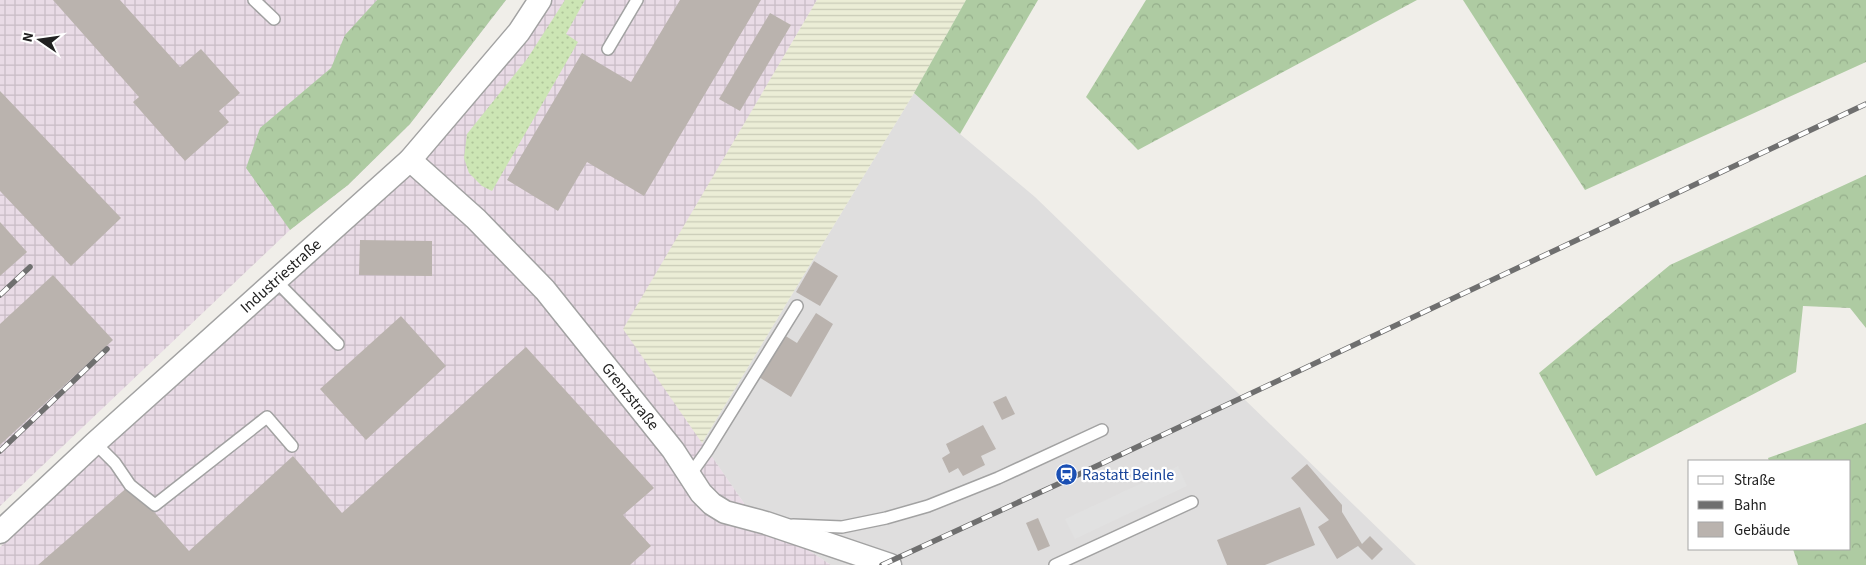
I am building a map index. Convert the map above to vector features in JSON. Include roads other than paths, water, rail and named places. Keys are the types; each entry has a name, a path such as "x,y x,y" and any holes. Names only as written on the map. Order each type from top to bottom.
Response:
{"street":[{"name":"Industriestraße","path":"0,532 95,443 410,160 519,32 540,0"},
{"name":"Grenzstraße","path":"410,160 476,219 545,290 674,450 701,493 712,504 725,512 766,523 890,565"}],"lane":[{"path":"254,0 274,19"},
{"path":"608,49 637,0"},
{"path":"276,281 338,344"},
{"path":"690,475 707,451 797,306"},
{"path":"95,443 115,463 130,485 155,505 267,417 292,446"},
{"path":"766,523 842,527 886,518 928,506 998,478 1102,430"},
{"path":"1055,565 1192,502"}],"railway":[{"path":"882,565 1866,104"},
{"path":"0,295 30,267"},
{"path":"0,451 107,349"}],"place":[{"name":"Rastatt Beinle","path":"1066,475"}]}
